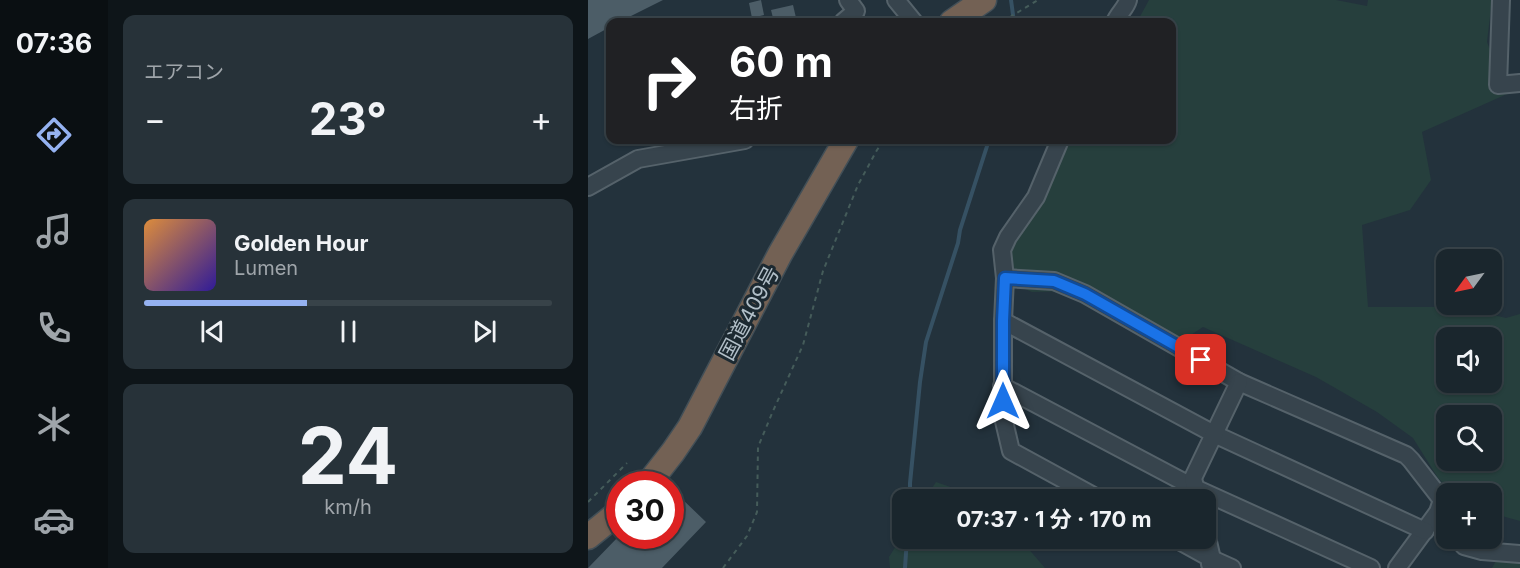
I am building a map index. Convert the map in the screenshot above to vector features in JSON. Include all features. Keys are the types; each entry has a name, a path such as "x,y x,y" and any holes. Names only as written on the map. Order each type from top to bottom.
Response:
{"highway":[{"path":"958,18 984,0"},
{"name":"国道409号","path":"658,471 690,427 780,254 844,144"},
{"path":"588,537 606,523"}],"street":[{"path":"848,0 856,11 848,18"},
{"path":"896,0 911,18"},
{"path":"1116,18 1128,0"},
{"path":"1501,0 1498,85 1520,83"},
{"path":"588,187 638,159 722,144"},
{"path":"1058,144 1036,197 1008,237 1002,250 1005,278 1003,417 1011,451 1081,489"},
{"path":"1005,278 1054,281 1085,294 1239,382 1406,455 1436,492"},
{"path":"1003,321 1214,434 1425,531"},
{"path":"1195,489 1193,478 1239,382"},
{"path":"1002,386 1187,489"},
{"path":"1216,502 1371,568"},
{"path":"1396,568 1425,531 1436,523"},
{"path":"1190,549 1211,564 1232,568"},
{"path":"1209,549 1211,564"},
{"path":"1475,549 1520,554"}],"path":[{"path":"1009,18 1038,0"},
{"path":"723,568 747,536 757,512 758,447 803,345 823,272 858,185 881,144"},
{"path":"588,502 627,463"}],"green space":[{"path":"1149,0 1336,0 1367,6 1368,0 1492,0 1487,42 1507,94 1422,132 1431,180 1410,210 1362,225 1368,307 1436,307 1436,315 1494,315 1506,318 1520,314 1520,521 1502,516 1502,483 1443,483 1413,438 1377,412 1316,377 1203,327 1171,348 1073,291 1032,292 1004,280 1005,256 1044,194 1069,144 1176,144 1176,18 1139,18"},
{"path":"936,482 956,489 931,489"},
{"path":"894,549 1029,549 1045,568 890,568 889,557"},
{"path":"1497,559 1520,564 1520,568 1492,568"}],"building":[{"path":"588,0 663,0 627,18 606,18 606,29 588,39"},
{"path":"761,0 764,15 752,18 749,3"},
{"path":"793,5 796,18 773,18 771,10"},
{"path":"684,501 706,522 684,545"},
{"path":"606,549 680,549 662,568 588,568"}],"waterway":[{"path":"1011,0 1013,18"},
{"path":"910,489 926,342 988,144"},
{"path":"905,568 906,549"}],"route":[{"path":"1003,401 1005,278 1054,281 1085,294 1201,360"}]}
